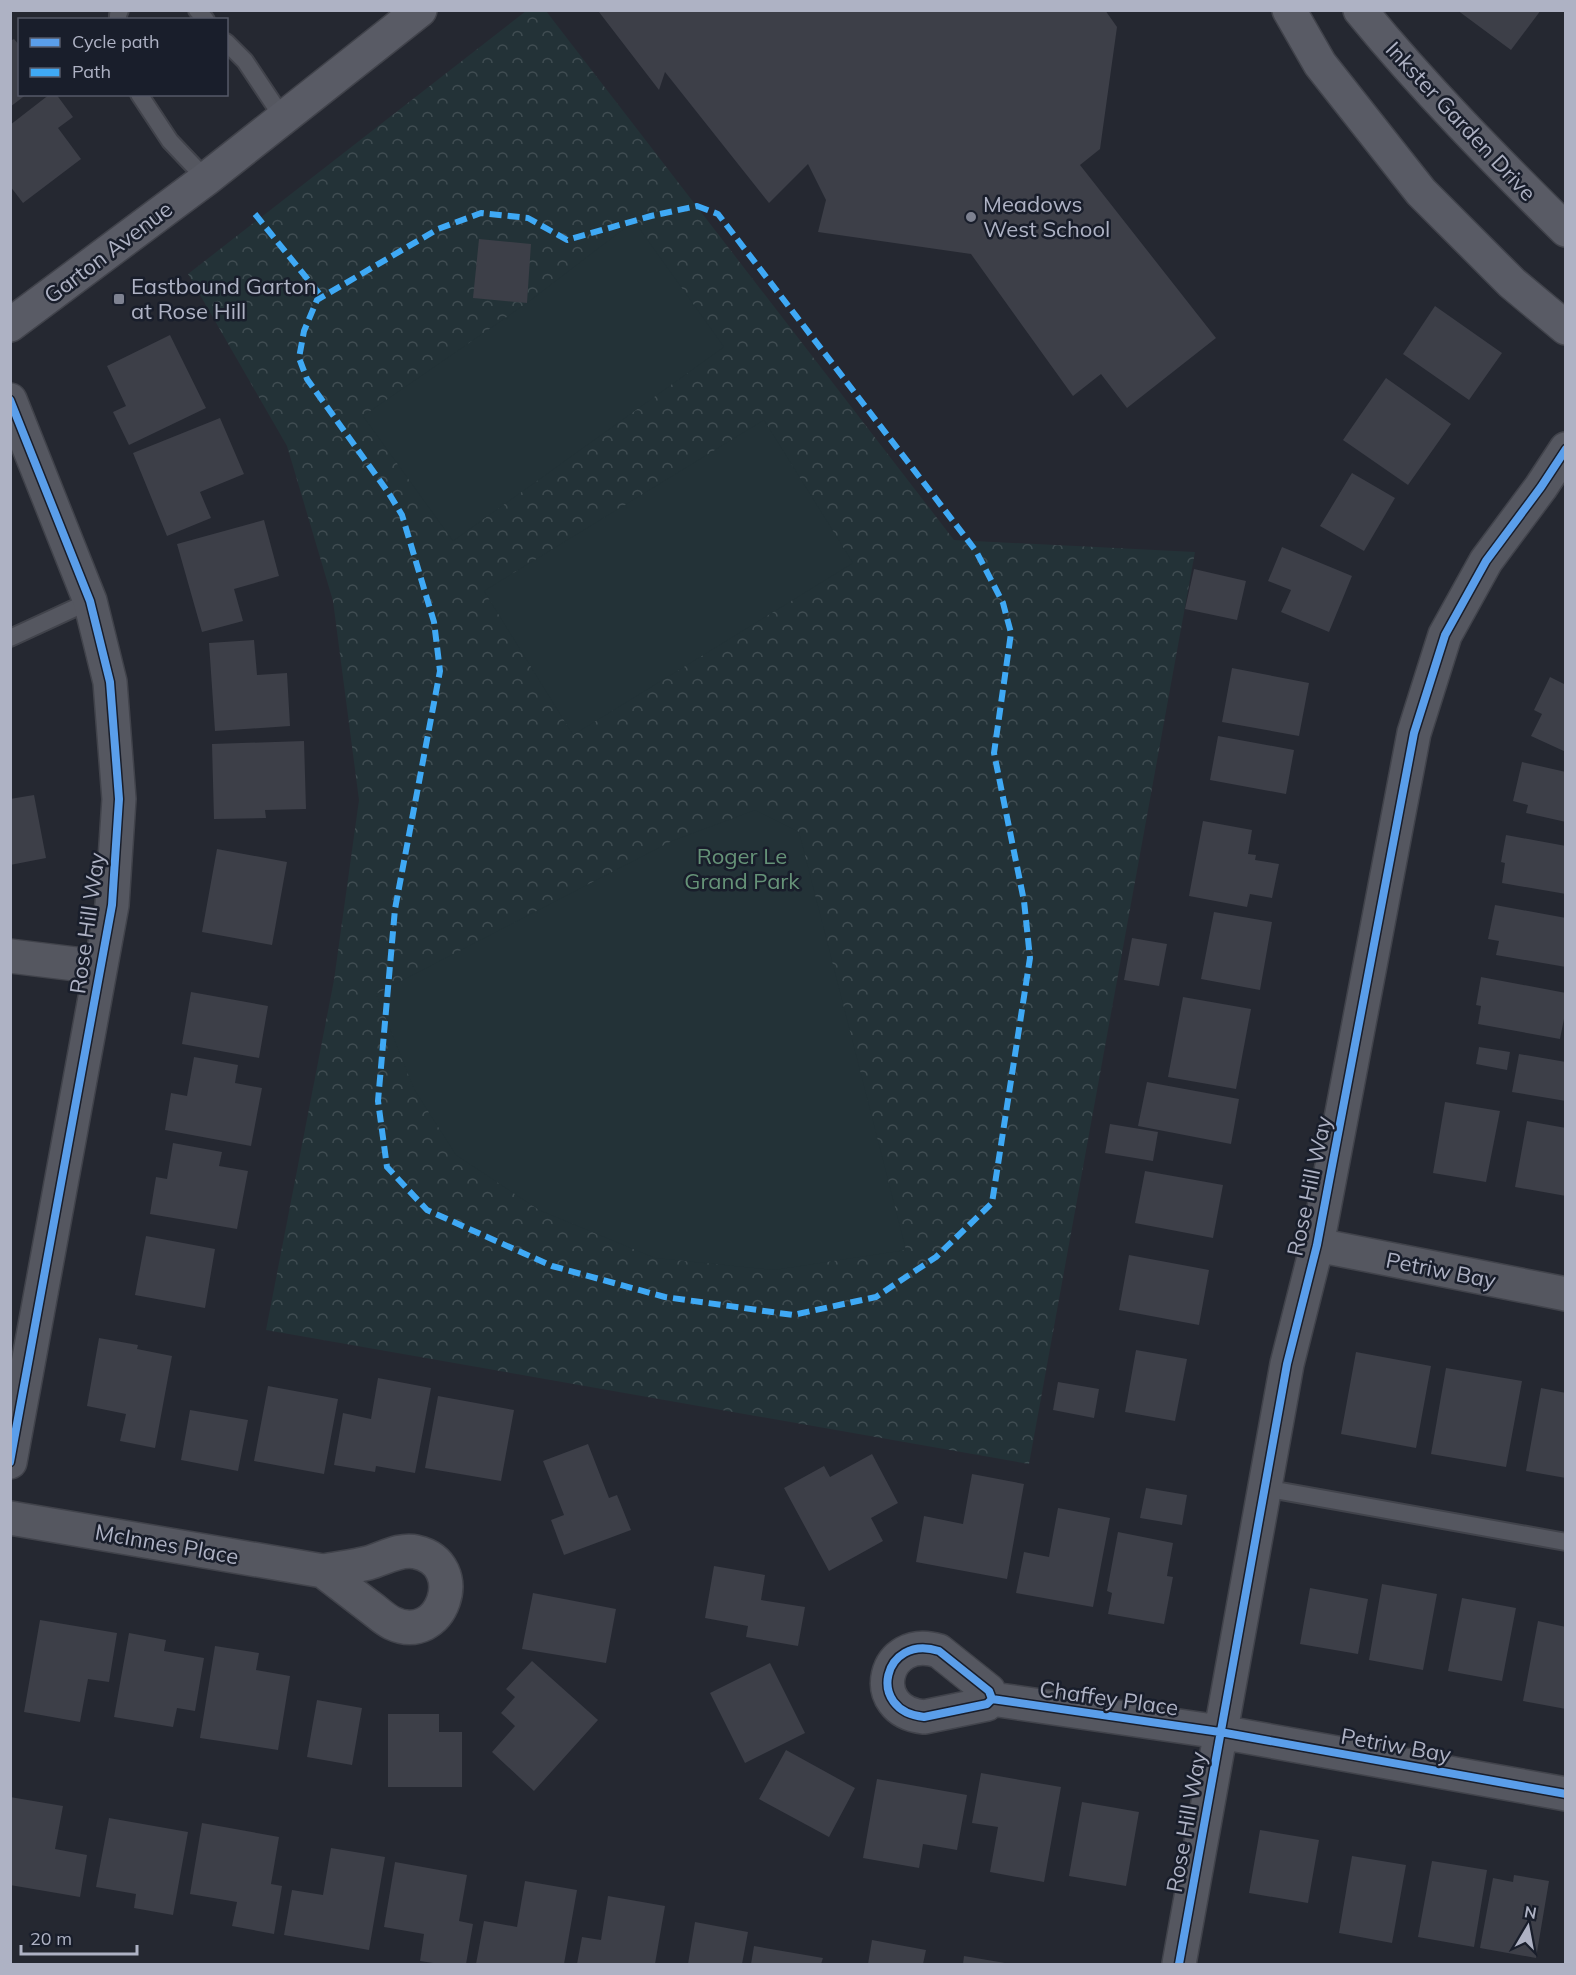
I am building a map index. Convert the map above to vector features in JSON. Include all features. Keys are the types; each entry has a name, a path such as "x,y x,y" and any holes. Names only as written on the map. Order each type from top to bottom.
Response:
{"street":[{"name":"Garton Avenue","path":"10,325 206,179 420,10"},
{"path":"1289,10 1320,64 1421,192 1512,283 1566,328"},
{"name":"Inkster Garden Drive","path":"1360,10 1405,66 1499,165 1566,230"},
{"name":"Rose Hill Way","path":"10,400 90,601 110,682 119,799 112,905 10,1462"},
{"name":"Rose Hill Way","path":"1179,1965 1287,1364 1317,1245 1414,732 1445,635 1486,561 1566,449"},
{"path":"10,956 100,967"},
{"name":"Petriw Bay","path":"1317,1245 1566,1294"},
{"name":"McInnes Place","path":"10,1518 323,1571"},
{"name":"Chaffey Place","path":"992,1699 1220,1732"},
{"name":"Petriw Bay","path":"1220,1732 1566,1794"}],"lane":[{"path":"228,44 244,61 283,118"},
{"path":"140,96 170,141 206,179"},
{"path":"10,638 90,601"},
{"path":"1264,1488 1566,1542"}],"green space":[{"name":"Roger Le Grand Park","path":"526,11 546,11 954,540 1195,552 1029,1464 266,1330 334,980 359,800 333,601 287,446 188,274"},
{"path":"634,221 724,347 453,541 363,416 527,303"},
{"path":"764,420 853,563 573,735 484,591"},
{"path":"755,810 799,832 906,1250 774,1270 655,1258 539,1210 456,1155 414,1089 376,994 672,841"}],"building":[{"name":"Meadows West School","path":"601,10 1105,10 1117,27 1100,149 1080,165 1216,338 1127,408 1101,374 1073,396 971,254 818,232 826,200 808,164 769,203 665,72 659,90 599,12"},
{"path":"1457,10 1541,10 1511,50"},
{"path":"14,39 18,44 18,96 24,96 10,107 10,41"},
{"path":"47,96 57,96 73,117 58,128 81,159 23,203 10,186 10,125"},
{"path":"479,239 531,244 527,303 473,298"},
{"path":"1435,306 1502,353 1469,400 1403,354"},
{"path":"170,335 206,408 129,445 113,412 126,406 107,366"},
{"path":"1386,378 1451,424 1408,485 1343,440"},
{"path":"220,418 244,474 200,492 211,518 167,536 133,453"},
{"path":"1352,473 1395,498 1364,551 1320,526"},
{"path":"264,520 279,576 234,589 243,621 202,632 177,544"},
{"path":"1282,547 1352,576 1329,632 1281,612 1291,590 1268,581"},
{"path":"1194,569 1246,581 1237,620 1185,609"},
{"path":"254,640 257,675 287,673 290,726 215,731 209,643"},
{"path":"1232,668 1309,683 1299,736 1222,722"},
{"path":"1550,677 1566,685 1566,752 1531,736 1542,714 1534,710"},
{"path":"1218,736 1294,750 1286,794 1210,780"},
{"path":"304,741 306,809 265,810 266,818 214,819 212,744"},
{"path":"1522,762 1566,772 1566,822 1526,813 1528,805 1513,801"},
{"path":"34,795 46,858 10,865 10,799"},
{"path":"1203,821 1252,830 1248,854 1256,855 1255,860 1279,864 1272,898 1250,894 1247,907 1189,896"},
{"path":"1506,835 1566,846 1566,894 1502,883 1505,863 1501,862"},
{"path":"217,849 287,862 272,945 202,932"},
{"path":"1495,905 1566,918 1566,967 1496,955 1499,941 1488,939"},
{"path":"1214,912 1272,922 1260,990 1201,979"},
{"path":"1132,938 1167,944 1159,986 1124,980"},
{"path":"1481,977 1566,993 1566,1009 1560,1039 1478,1024 1481,1006 1476,1005"},
{"path":"191,992 268,1006 259,1058 182,1044"},
{"path":"1183,997 1251,1009 1236,1089 1168,1077"},
{"path":"1479,1047 1510,1052 1507,1070 1476,1064"},
{"path":"1519,1054 1566,1062 1566,1101 1512,1092"},
{"path":"194,1057 238,1065 235,1083 262,1088 251,1146 165,1130 171,1093 187,1096"},
{"path":"1147,1082 1239,1099 1231,1144 1138,1126"},
{"path":"1445,1102 1500,1111 1486,1182 1433,1173"},
{"path":"1527,1121 1566,1128 1566,1196 1515,1187"},
{"path":"1110,1124 1158,1132 1153,1161 1105,1153"},
{"path":"173,1143 222,1152 219,1166 248,1171 237,1229 150,1214 156,1177 167,1179"},
{"path":"1145,1171 1223,1185 1213,1238 1135,1223"},
{"path":"146,1236 215,1249 205,1308 135,1295"},
{"path":"1129,1255 1209,1270 1199,1325 1119,1310"},
{"path":"99,1338 138,1345 137,1349 172,1356 155,1448 120,1441 126,1414 87,1406"},
{"path":"1136,1350 1187,1359 1175,1421 1125,1412"},
{"path":"1356,1352 1431,1366 1416,1448 1341,1434"},
{"path":"1446,1368 1522,1381 1506,1467 1431,1454"},
{"path":"378,1378 431,1388 415,1473 376,1466 375,1472 334,1465 343,1413 371,1419"},
{"path":"1058,1382 1099,1389 1094,1418 1053,1410"},
{"path":"268,1386 338,1399 324,1474 254,1461"},
{"path":"1541,1388 1566,1393 1566,1478 1526,1471"},
{"path":"438,1396 514,1410 501,1481 425,1468"},
{"path":"190,1410 248,1420 238,1471 181,1460"},
{"path":"588,1444 609,1498 617,1495 631,1530 564,1555 551,1520 564,1515 543,1461"},
{"path":"872,1454 898,1503 871,1518 883,1541 829,1571 784,1488 824,1466 830,1477"},
{"path":"972,1474 1024,1484 1007,1579 916,1562 924,1516 963,1524"},
{"path":"1146,1488 1187,1495 1182,1525 1140,1518"},
{"path":"1058,1508 1110,1518 1093,1607 1016,1593 1024,1552 1049,1557"},
{"path":"1118,1532 1173,1543 1167,1576 1173,1577 1164,1624 1108,1614 1112,1593 1107,1591"},
{"path":"714,1566 765,1575 761,1600 805,1607 798,1646 746,1637 748,1626 705,1618"},
{"path":"1382,1584 1437,1594 1423,1670 1369,1660"},
{"path":"1310,1588 1368,1599 1358,1654 1300,1644"},
{"path":"533,1593 616,1609 606,1663 522,1649"},
{"path":"1462,1598 1516,1608 1502,1681 1448,1671"},
{"path":"40,1620 117,1633 109,1682 88,1679 80,1722 24,1712"},
{"path":"1538,1621 1566,1627 1566,1709 1523,1701"},
{"path":"129,1633 166,1640 164,1651 204,1658 195,1711 177,1708 173,1727 114,1717"},
{"path":"215,1646 259,1653 256,1670 290,1676 278,1750 200,1738"},
{"path":"532,1661 598,1720 534,1791 492,1752 515,1726 501,1713 515,1697 506,1689"},
{"path":"770,1663 805,1733 745,1763 710,1693"},
{"path":"317,1700 362,1708 352,1765 307,1757"},
{"path":"388,1714 439,1714 439,1732 462,1732 462,1787 388,1787"},
{"path":"786,1750 855,1788 829,1837 759,1799"},
{"path":"981,1773 1061,1787 1044,1882 990,1872 998,1827 972,1823"},
{"path":"877,1779 967,1795 957,1850 923,1844 919,1868 863,1858"},
{"path":"10,1797 63,1806 55,1849 87,1855 80,1897 10,1885"},
{"path":"1082,1802 1139,1812 1126,1886 1069,1876"},
{"path":"109,1818 188,1832 173,1915 134,1908 136,1894 96,1887"},
{"path":"202,1823 279,1837 271,1884 282,1886 274,1934 232,1926 237,1902 190,1894"},
{"path":"1260,1830 1319,1840 1308,1903 1249,1893"},
{"path":"331,1848 385,1857 369,1950 284,1935 292,1890 323,1895"},
{"path":"1352,1856 1406,1865 1392,1943 1339,1933"},
{"path":"1432,1861 1487,1870 1474,1947 1418,1937"},
{"path":"395,1862 467,1875 459,1921 473,1924 466,1964 420,1961 424,1934 384,1927"},
{"path":"1514,1875 1549,1881 1536,1958 1480,1948 1493,1878 1513,1882"},
{"path":"525,1881 577,1890 564,1964 476,1964 484,1921 517,1927"},
{"path":"608,1896 665,1906 655,1964 577,1964 582,1937 601,1940"},
{"path":"695,1922 748,1932 742,1964 688,1964"},
{"path":"872,1940 926,1950 923,1964 868,1964"},
{"path":"754,1946 823,1958 821,1964 751,1964"},
{"path":"964,1956 1005,1963 1005,1964 963,1964"}],"marked path":[{"path":"697,206 718,214 976,551 1003,603 1011,633 994,753 1024,901 1030,958 992,1203 936,1257 876,1297 793,1315 665,1297 552,1266 427,1210 387,1167 378,1101 395,909 440,671 434,622 402,515 307,379 299,358 304,331 317,300 438,229 481,213 528,218 567,240 651,216 697,206"},
{"path":"255,214 322,297"}],"cycle path":[{"path":"10,400 90,601 110,682 119,799 112,905 10,1462"},
{"path":"1179,1964 1287,1364 1317,1245 1414,733 1445,635 1486,561 1566,449"},
{"path":"992,1699 989,1691 939,1651 920,1648 905,1653 894,1662 888,1675 888,1689 894,1702 905,1712 924,1717 987,1704 992,1699 1220,1732 1566,1794"}],"place":[{"name":"Meadows West School","path":"971,217"},
{"name":"Eastbound Garton at Rose Hill","path":"119,299"}]}
